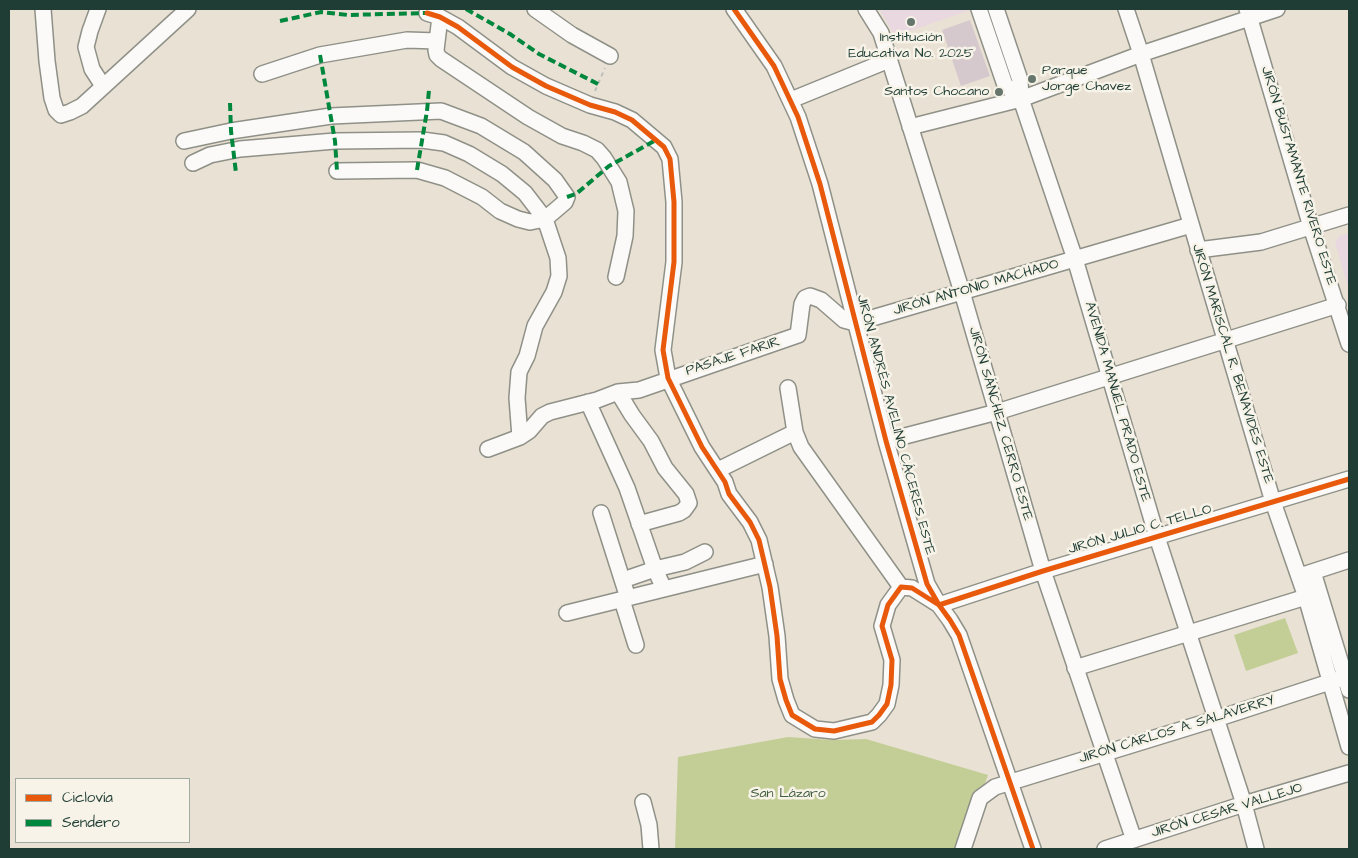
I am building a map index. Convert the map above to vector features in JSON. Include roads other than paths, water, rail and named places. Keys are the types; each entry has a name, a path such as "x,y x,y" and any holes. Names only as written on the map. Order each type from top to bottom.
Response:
{"street":[{"path":"43,9 46,61 52,98 56,110 61,115 82,106 188,9"},
{"path":"98,9 86,48 92,69 103,86"},
{"path":"535,9 572,35 610,56"},
{"name":"JIRÓN ANDRÉS AVELINO CÁCERES ESTE","path":"734,9 774,66 791,100 820,184 886,440 927,584 959,635 1008,783 1033,849"},
{"name":"JIRÓN SÁNCHEZ CERRO ESTE","path":"866,9 881,33 962,292 1043,571 1134,840"},
{"name":"AVENIDA MANUEL PRADO ESTE","path":"979,9 1005,85 1021,99"},
{"name":"AVENIDA MANUEL PRADO ESTE","path":"996,9 1020,80 1021,99 1075,259 1157,537 1244,804 1256,849"},
{"name":"JIRÓN MARISCAL R. BENAVIDES ESTE","path":"1126,9 1141,54 1273,502 1306,574 1306,598 1349,747"},
{"path":"910,127 1021,99 1249,13 1277,9"},
{"name":"JIRÓN BUSTAMANTE RIVERO ESTE","path":"1249,13 1311,227 1338,305 1349,344"},
{"path":"616,278 625,236 626,211 619,182 604,158 597,150 562,136 528,116 441,59 437,55 436,50 437,41 434,15 458,27 512,67 546,86 632,120 664,147 670,159 674,202 674,262 662,350 668,378 702,447 725,482 729,494 755,530 765,564 777,636 780,679 792,715 815,729 834,731 872,722 879,715 887,704 891,685 892,660 882,626 888,604 901,587"},
{"path":"262,74 320,55 407,40 437,41"},
{"path":"791,100 889,60"},
{"path":"184,141 231,131 331,116 440,111 481,126 524,152 555,180 567,197 565,202 546,219 530,222 518,220 500,211 482,197 445,178 417,170 337,171"},
{"path":"193,163 210,155 240,149 335,141 422,140 444,143 469,154 502,174 525,193 546,219 558,258 559,276 554,292 536,326 527,356 519,372 516,398 520,437 488,449"},
{"path":"1198,250 1261,242 1349,215"},
{"name":"JIRÓN ANTONIO MACHADO","path":"855,323 1191,225"},
{"name":"PASAJE FARIR","path":"520,437 529,431 542,416 550,412 618,392 638,390 668,378 798,335 802,304 805,298 810,296 821,300 844,320 855,323"},
{"path":"886,440 997,412 1338,305"},
{"path":"788,388 795,432 801,446 901,587 912,588 939,605"},
{"path":"618,392 632,416 651,441 665,468 686,494 689,503 679,513 639,524"},
{"path":"588,402 627,488 655,569 664,589"},
{"path":"718,470 795,432"},
{"name":"JIRÓN JULIO C. TELLO","path":"939,605 1043,571 1349,479"},
{"path":"601,513 623,580 625,599 636,645"},
{"path":"623,580 655,569 685,562 705,552"},
{"path":"1347,683 1306,574 1349,560"},
{"path":"567,613 765,564"},
{"path":"1075,668 1306,598"},
{"name":"JIRÓN CARLOS A. SALAVERRY","path":"963,849 980,798 989,790 1329,682 1347,683"},
{"name":"JIRÓN CESAR VALLEJO","path":"1105,849 1244,804 1349,773"},
{"path":"643,802 649,825 651,849"}],"place":[{"name":"Institución Educativa No. 2025","path":"911,22"},
{"name":"Parque Jorge Chavez","path":"1032,79"},
{"name":"Santos Chocano","path":"999,92"}],"park label":[{"name":"San Lázaro","path":"788,794"}]}
